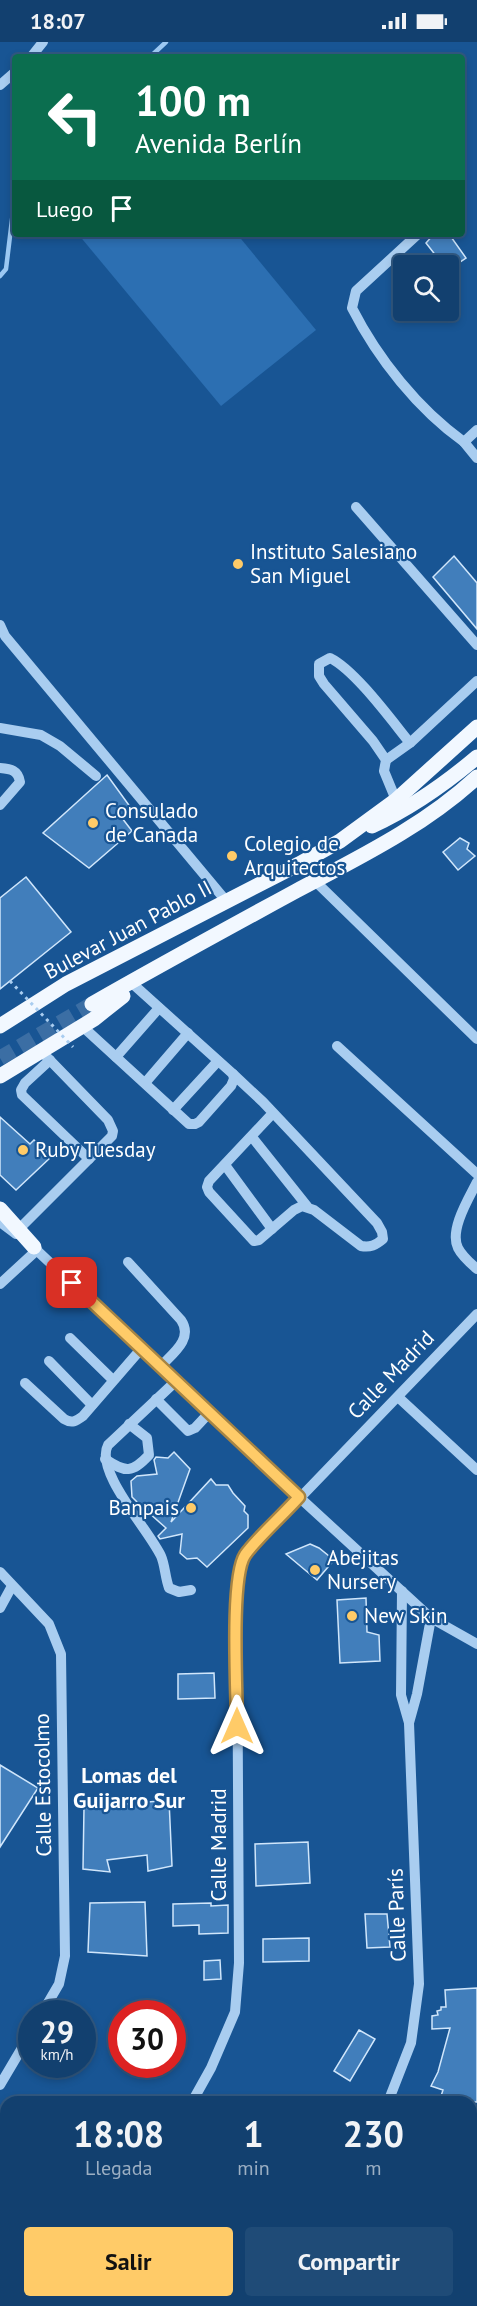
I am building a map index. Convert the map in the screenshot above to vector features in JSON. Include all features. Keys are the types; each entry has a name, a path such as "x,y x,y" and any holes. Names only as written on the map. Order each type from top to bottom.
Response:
{"main road":[{"name":"Bulevar Juan Pablo II","path":"340,841 396,800 477,728"},
{"name":"Bulevar Juan Pablo II","path":"361,856 398,828 477,757"},
{"name":"Bulevar Juan Pablo II","path":"92,1004 418,823 453,798 477,777"},
{"name":"Bulevar Juan Pablo II","path":"0,1026 66,984 340,841 390,818 448,781"},
{"path":"0,1076 46,1056 117,1000 146,973"},
{"path":"0,1209 6,1227 35,1249"}],"street":[{"path":"33,54 43,42"},
{"path":"0,85 12,75"},
{"path":"415,237 356,291 352,308 361,325 413,397 441,426 464,442 477,458"},
{"path":"464,442 477,430"},
{"path":"356,507 477,645"},
{"path":"0,626 5,636 226,902"},
{"path":"386,760 373,741 324,684 319,676 319,664 330,658 340,662 410,743"},
{"path":"396,800 384,771 386,760 410,743 477,681"},
{"path":"0,728 41,735 60,746 96,776"},
{"path":"0,768 14,770 19,775 20,782 0,805"},
{"path":"315,881 477,1039"},
{"path":"134,985 273,1113 377,1223 383,1239 368,1248 361,1246 307,1206 252,1137"},
{"path":"116,1057 159,1008"},
{"path":"82,1026 189,1124 199,1122 231,1086 234,1079 233,1074"},
{"path":"145,1083 188,1033"},
{"path":"337,1046 477,1174"},
{"path":"6,1227 89,1159 112,1136 112,1126 46,1056 25,1083 21,1090 22,1095 89,1159"},
{"path":"173,1110 219,1061"},
{"path":"273,1113 209,1181 207,1187 254,1241 259,1240 294,1210 307,1206"},
{"path":"225,1165 272,1229"},
{"path":"477,1182 461,1214 455,1236 457,1247 477,1269"},
{"path":"0,1284 35,1249 175,1382 431,1617 477,1644"},
{"path":"128,1262 181,1320 186,1330 184,1341 160,1367"},
{"name":"Calle Madrid","path":"195,2096 211,2068 235,2012 236,2002 239,1963 237,1619 239,1568 245,1555 299,1497 477,1314"},
{"path":"70,1338 113,1380"},
{"path":"25,1383 69,1422 80,1419 141,1349"},
{"path":"48,1361 92,1405"},
{"path":"175,1382 129,1424 104,1452 117,1486 161,1557 169,1588 174,1591 191,1590"},
{"path":"398,1397 477,1470"},
{"path":"156,1399 188,1431 195,1428 209,1413"},
{"path":"105,1459 127,1470 137,1468 149,1455 147,1438 129,1424"},
{"name":"Calle Estocolmo","path":"0,1572 49,1624 61,1654 65,1956 58,1984 49,2000"},
{"path":"0,1608 12,1586"},
{"name":"Calle París","path":"390,2096 411,2043 419,1984 409,1723 401,1695 402,1591"},
{"name":"Calle París","path":"409,1723 417,1694 431,1617"},
{"path":"0,2085 18,2055"}],"path":[{"path":"10,981 73,1047"}],"shaded area":[{"path":"80,237 239,237 316,330 221,406"}],"building":[{"path":"431,237 451,237 466,258 459,263 459,255 435,255 426,243"},
{"path":"454,556 477,583 477,629 433,577"},
{"path":"107,775 131,808 122,818 132,831 89,868 43,833"},
{"path":"460,838 469,843 467,849 475,856 458,870 443,852"},
{"path":"26,877 71,932 0,989 0,898"},
{"name":"Ruby Tuesday","path":"0,1117 30,1144 34,1140 52,1156 16,1190 0,1175"},
{"name":"Banpais","path":"174,1452 190,1469 171,1522 211,1479 216,1485 228,1485 245,1506 244,1511 248,1515 248,1528 207,1567 197,1558 187,1559 180,1553 182,1534 160,1539 158,1536 166,1528 149,1513 143,1514 132,1497 131,1481 137,1476 157,1474 154,1460 156,1457 168,1458"},
{"name":"Abejitas Nursery","path":"310,1544 334,1560 317,1580 286,1554"},
{"name":"New Skin","path":"366,1598 367,1632 379,1635 380,1661 340,1663 337,1600"},
{"path":"214,1673 215,1698 178,1699 178,1674"},
{"path":"0,1765 38,1788 0,1847"},
{"path":"169,1800 172,1866 148,1871 147,1855 107,1860 110,1872 83,1869 84,1808"},
{"path":"308,1842 310,1883 256,1886 255,1844"},
{"path":"145,1902 147,1956 88,1952 90,1903"},
{"path":"211,1903 211,1906 228,1905 228,1933 199,1934 199,1925 173,1926 173,1904"},
{"path":"365,1914 387,1914 390,1947 367,1948"},
{"path":"309,1938 309,1961 263,1962 263,1939"},
{"path":"220,1960 221,1979 204,1980 204,1961"},
{"path":"477,1988 477,2096 441,2096 443,2090 431,2086 438,2072 450,2028 432,2029 432,2016 438,2015 437,2011 441,2010 441,2007 446,2007 445,1990"},
{"path":"359,2030 375,2039 350,2081 334,2071"}],"waterway":[{"path":"153,54 166,42"},
{"path":"0,276 6,269 12,220"}],"tunnel":[{"path":"0,1058 92,1004"}],"place":[{"name":"Instituto Salesiano San Miguel","path":"238,564"},
{"name":"Consulado de Canada","path":"93,823"},
{"name":"Colegio de Arquitectos","path":"232,856"},
{"name":"Ruby Tuesday","path":"23,1150"},
{"name":"Banpais","path":"191,1508"},
{"name":"Abejitas Nursery","path":"315,1570"},
{"name":"New Skin","path":"352,1616"}],"district":[{"name":"Lomas del Guijarro Sur","path":"129,1788"}],"route":[{"path":"72,1283 299,1497 245,1555 239,1568 237,1726"}]}
